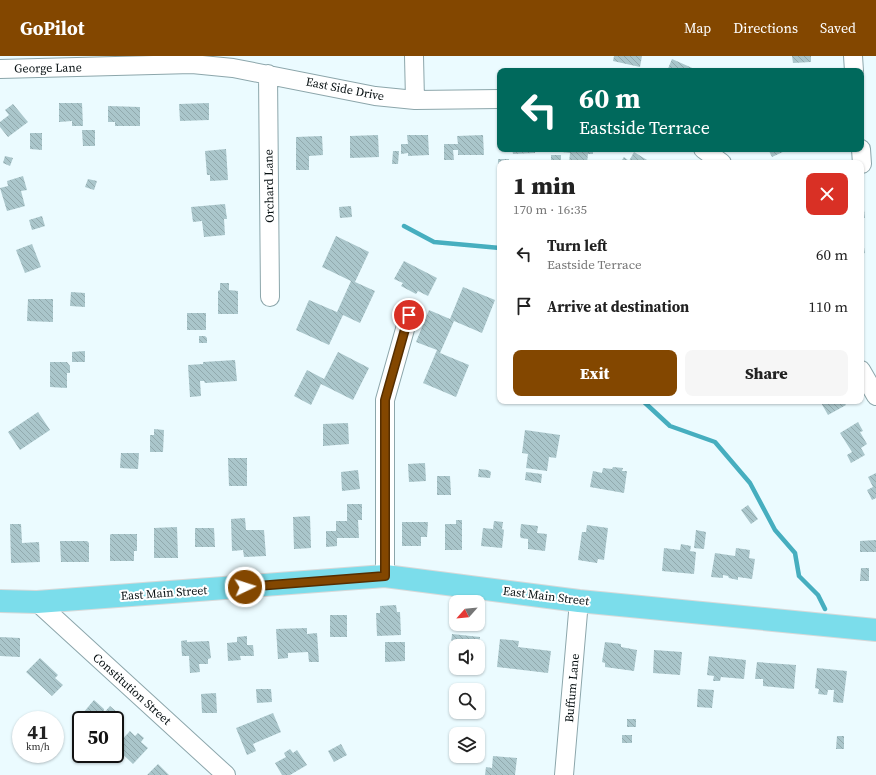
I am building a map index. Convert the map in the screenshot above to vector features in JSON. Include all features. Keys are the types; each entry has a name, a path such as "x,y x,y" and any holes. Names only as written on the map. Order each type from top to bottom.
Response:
{"main road":[{"name":"East Main Street","path":"0,601 37,602 385,576 580,601 876,630"}],"street":[{"path":"414,56 415,100"},
{"path":"853,56 854,68"},
{"name":"East Side Drive","path":"192,60 375,96 415,100 497,99"},
{"name":"George Lane","path":"0,69 192,60"},
{"name":"Orchard Lane","path":"268,74 270,297"},
{"path":"707,152 718,160"},
{"path":"385,576 385,400 409,315"},
{"path":"864,375 876,396"},
{"name":"Buffum Lane","path":"564,775 580,601"},
{"name":"Constitution Street","path":"37,602 226,775"}],"building":[{"path":"614,56 642,56 640,67 613,61"},
{"path":"792,56 811,56 811,62 793,63"},
{"path":"672,59 692,68 668,68"},
{"path":"59,103 82,103 83,126 72,126 72,121 59,122"},
{"path":"209,103 209,120 180,121 179,104"},
{"path":"13,104 28,122 8,137 0,127 0,122 9,115 5,110"},
{"path":"108,106 140,107 140,126 115,126 115,122 108,122"},
{"path":"82,130 95,130 95,146 83,146"},
{"path":"30,133 42,133 42,150 30,149"},
{"path":"378,135 379,157 350,158 350,136"},
{"path":"407,135 428,135 429,155 408,156 408,153 401,154 401,144 408,144"},
{"path":"483,135 484,155 458,155 458,150 453,150 454,160 444,160 444,144 458,144 457,136"},
{"path":"322,136 323,155 309,156 309,170 296,170 296,137"},
{"path":"226,149 228,180 210,181 210,175 207,175 205,151"},
{"path":"393,151 399,151 398,164 392,164"},
{"path":"513,152 535,152 535,153 513,154"},
{"path":"562,152 593,152 593,154 588,154 587,160 569,160 570,153"},
{"path":"634,152 647,160 630,160"},
{"path":"770,152 783,152 772,157"},
{"path":"551,155 561,155 561,160 551,160"},
{"path":"5,156 13,158 10,166 3,163"},
{"path":"498,159 509,159 509,160"},
{"path":"23,176 27,190 21,191 25,206 7,211 0,188 8,186 7,181"},
{"path":"88,179 97,181 94,190 85,187"},
{"path":"225,204 227,219 224,219 225,235 204,237 202,221 193,222 191,207"},
{"path":"351,206 352,217 340,218 339,207"},
{"path":"42,216 45,226 32,230 29,220"},
{"path":"336,236 369,252 355,282 375,291 360,323 343,315 329,345 296,330 309,300 337,312 351,281 322,267"},
{"path":"32,244 41,267 25,273 16,250"},
{"path":"404,261 437,278 428,296 418,291 416,294 401,286 403,283 394,279"},
{"path":"220,283 229,283 229,290 238,291 238,314 218,314 218,291 220,290"},
{"path":"463,287 495,300 482,333 454,321 440,353 469,365 456,397 423,383 437,350 416,342 429,310 450,319"},
{"path":"71,292 85,293 85,307 70,306"},
{"path":"28,299 53,299 53,322 27,321"},
{"path":"187,313 206,313 206,330 187,330"},
{"path":"199,336 205,336 207,338 207,343 199,343"},
{"path":"85,351 85,362 72,362 72,352"},
{"path":"338,352 369,368 353,400 321,384 311,405 294,396 307,370 324,379"},
{"path":"235,360 237,381 205,383 204,381 200,381 201,396 190,397 188,365 203,364 203,362"},
{"path":"50,362 67,362 70,366 70,373 67,373 67,388 50,387"},
{"path":"822,404 846,405 828,415"},
{"path":"38,412 50,430 20,450 8,432"},
{"path":"858,422 863,431 860,432 867,444 861,448 865,455 851,463 847,455 852,452 840,433"},
{"path":"348,423 349,444 323,446 323,424"},
{"path":"154,429 164,430 163,452 150,452 150,435 154,435"},
{"path":"525,430 560,435 556,458 549,457 547,471 526,468 528,454 522,453"},
{"path":"121,453 139,453 138,469 120,468"},
{"path":"228,458 247,458 247,486 229,486"},
{"path":"425,463 426,481 409,482 408,464"},
{"path":"613,467 623,468 622,471 627,471 624,493 590,487 593,471 602,473 603,468 612,469"},
{"path":"479,469 488,470 491,472 490,478 478,477"},
{"path":"358,470 360,489 342,491 341,472"},
{"path":"526,472 542,474 541,483 525,480"},
{"path":"876,473 876,498 872,500 867,490 873,487 868,477"},
{"path":"437,476 450,476 451,495 437,495"},
{"path":"347,504 362,504 362,520 358,520 359,538 337,538 337,546 326,547 326,531 336,531 336,521 347,521"},
{"path":"748,505 758,519 751,524 741,510"},
{"path":"310,516 311,548 294,549 293,517"},
{"path":"245,518 246,530 264,530 266,556 244,557 243,550 232,551 231,519"},
{"path":"456,520 462,520 462,550 445,550 445,524 456,524"},
{"path":"494,521 503,522 502,529 504,530 502,548 481,546 483,528 493,529"},
{"path":"402,522 428,522 427,537 421,537 421,546 402,546"},
{"path":"10,524 21,524 22,543 39,542 40,562 11,563"},
{"path":"521,524 538,526 537,533 547,534 545,551 528,549 528,539 521,538 520,536"},
{"path":"587,525 608,528 604,560 598,559 597,563 578,560 582,532 586,532"},
{"path":"177,527 178,558 154,558 154,528"},
{"path":"195,528 214,528 215,547 195,547"},
{"path":"696,530 706,532 704,549 694,548"},
{"path":"111,534 137,534 137,551 134,551 134,561 110,561"},
{"path":"876,540 876,552 860,552 860,541"},
{"path":"60,541 87,541 89,543 89,562 61,562"},
{"path":"681,544 691,546 690,551 696,552 694,574 662,571 664,548 680,550"},
{"path":"736,548 750,550 749,558 755,559 752,579 738,577 738,580 723,575 723,578 711,577 715,553 735,556"},
{"path":"861,568 869,568 869,581 860,581"},
{"path":"396,605 397,612 400,612 401,635 377,636 376,613 380,613 380,606"},
{"path":"330,615 347,615 347,637 330,637"},
{"path":"307,628 307,634 317,633 319,662 309,662 308,652 288,653 288,658 278,659 276,629"},
{"path":"452,634 480,637 480,639 452,639"},
{"path":"247,636 247,645 253,645 254,656 240,656 241,660 228,661 227,643 237,642 237,637"},
{"path":"0,637 20,638 20,657 0,656"},
{"path":"500,639 519,641 518,647 551,651 548,673 497,667"},
{"path":"187,640 187,642 209,641 211,658 208,659 208,664 199,664 200,672 190,673 189,656 182,656 181,641"},
{"path":"385,642 405,642 405,661 385,662"},
{"path":"605,642 621,644 621,647 637,650 634,671 605,667 605,663 602,662"},
{"path":"654,650 682,652 680,675 653,673"},
{"path":"709,656 746,660 744,679 721,677 720,681 713,681 714,676 707,675"},
{"path":"40,658 58,675 55,678 63,685 52,696 26,672"},
{"path":"757,662 796,665 794,689 763,686 763,679 755,679"},
{"path":"817,668 847,671 843,703 833,702 834,690 828,690 827,695 818,694 819,689 815,688"},
{"path":"256,689 271,689 272,702 257,703"},
{"path":"698,689 714,690 712,708 697,707"},
{"path":"216,693 217,713 202,713 201,694"},
{"path":"94,700 104,709 104,711 85,711"},
{"path":"110,706 116,711 106,711"},
{"path":"273,713 281,732 253,744 256,751 247,755 236,728"},
{"path":"627,719 636,719 636,727 627,727"},
{"path":"130,731 135,736 138,733 144,738 141,742 148,748 133,764 124,756 124,737"},
{"path":"622,735 632,735 632,743 622,743"},
{"path":"837,736 844,736 844,749 836,749"},
{"path":"341,744 347,755 334,762 328,751"},
{"path":"290,749 293,753 297,750 307,765 290,775 282,775 275,763 286,757 284,753"},
{"path":"493,756 517,758 515,775 485,775 486,767 492,768"},
{"path":"158,764 169,775 147,775"}],"waterway":[{"path":"404,226 434,242 497,248"},
{"path":"646,404 670,426 715,442 750,483 775,530 795,553 799,576 818,595 825,609"}],"route":[{"path":"245,587 385,576 385,400 409,315"}]}
